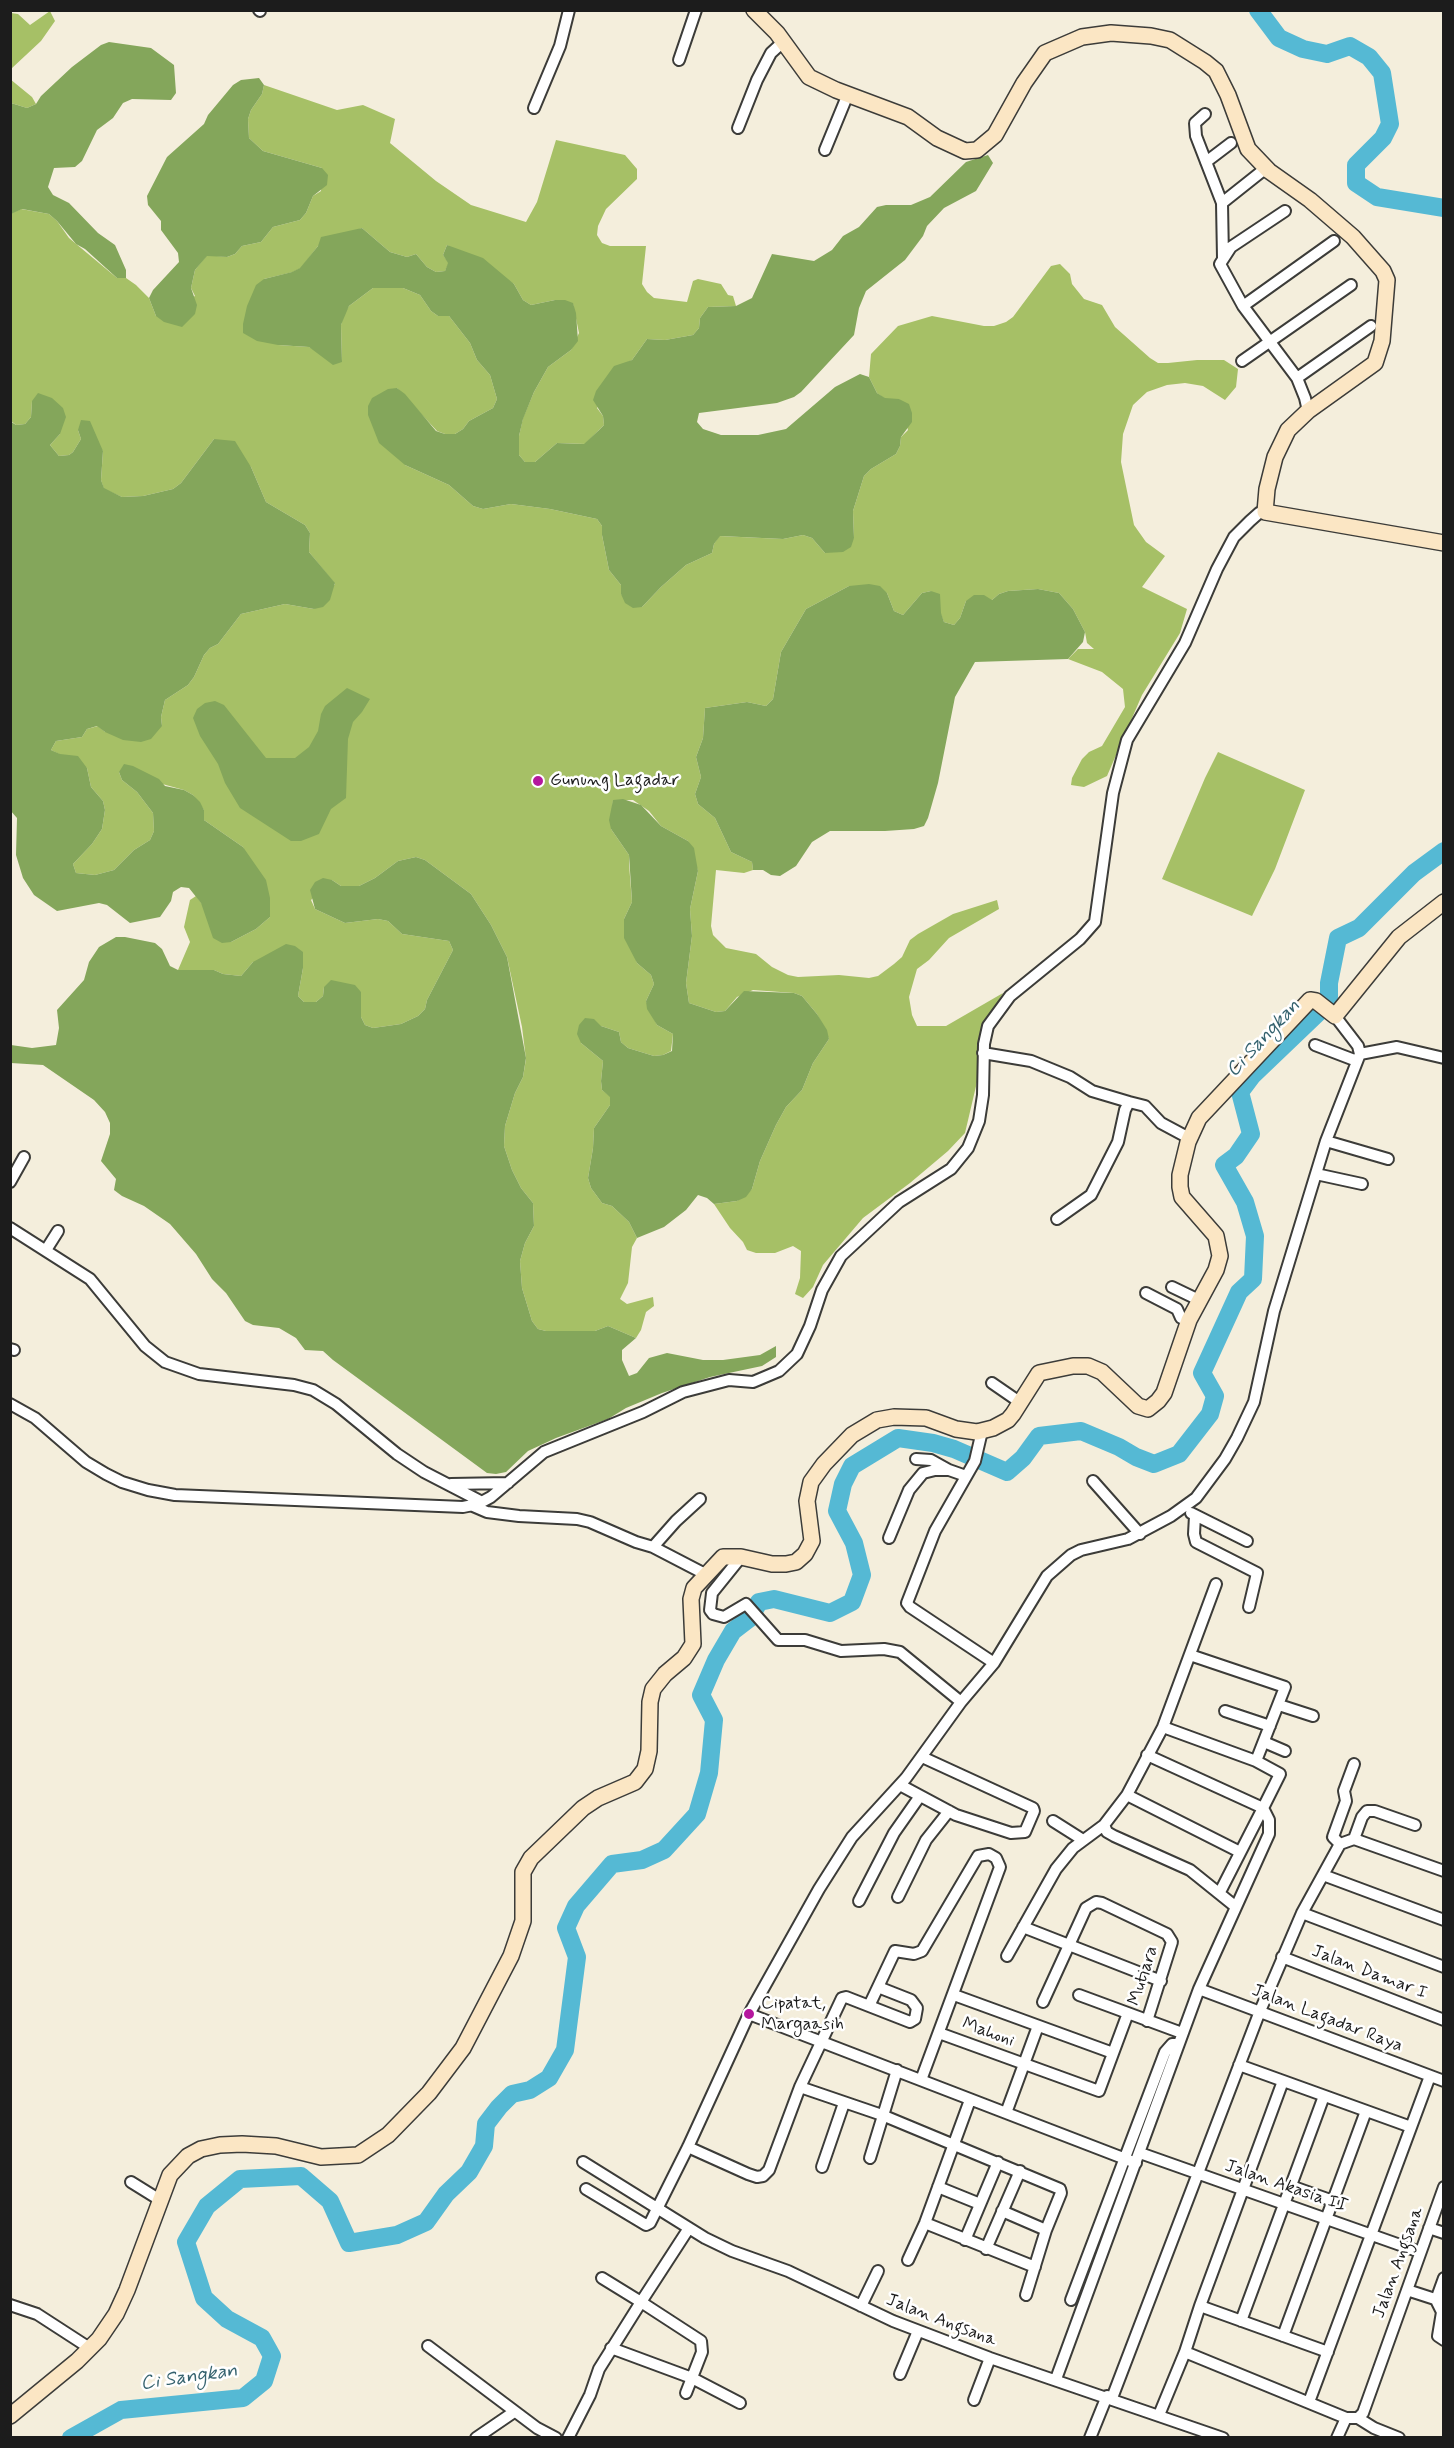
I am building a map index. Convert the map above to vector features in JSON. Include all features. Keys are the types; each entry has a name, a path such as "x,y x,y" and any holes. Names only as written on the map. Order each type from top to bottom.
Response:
{"street":[{"path":"534,108 560,46 569,10"},
{"path":"679,60 696,10"},
{"path":"754,10 783,42 809,77 908,117 945,143 970,152 984,145 995,135 1024,83 1045,53 1096,33 1130,33 1170,40 1216,71 1228,95 1248,149 1269,171 1310,200 1353,237 1383,271 1387,280 1383,341 1375,363 1308,411 1288,430 1278,448 1267,489 1265,512"},
{"path":"738,128 757,80 771,53 783,42"},
{"path":"825,150 848,94"},
{"path":"1205,114 1197,119 1195,128 1222,203 1223,258 1221,267 1243,306 1296,378 1308,411"},
{"path":"1206,162 1231,143"},
{"path":"1222,203 1261,172"},
{"path":"1223,258 1231,247 1285,211"},
{"path":"1243,306 1334,241"},
{"path":"1242,361 1351,285"},
{"path":"1296,378 1371,326"},
{"path":"10,1404 35,1418 86,1461 106,1474 148,1490 176,1495 423,1506 478,1504 508,1483 544,1452 643,1412 683,1392 729,1380 753,1382 772,1376 797,1354 805,1340 822,1290 841,1256 899,1202 951,1169 968,1148 977,1130 981,1113 983,1053 988,1026 1010,996 1063,955 1095,922 1113,793 1127,740 1185,643 1217,569 1234,537 1250,520 1259,513 1265,512 1443,543"},
{"path":"1329,1012 1399,937 1443,903"},
{"path":"586,2189 646,2225 650,2223 688,2147 749,2014 819,1889 852,1837 900,1785 961,1702 994,1663 1037,1591 1058,1564 1081,1550 1115,1543 1140,1534 1184,1508 1196,1498 1215,1475 1238,1438 1254,1402 1274,1311 1326,1141 1359,1058 1358,1046 1329,1012 1315,1000 1310,1000 1185,1135 1180,1175 1182,1197 1211,1228 1220,1250 1216,1270 1195,1297 1185,1319 1164,1393 1148,1409 1138,1406 1102,1372 1088,1366 1073,1366 1039,1373 1015,1399 1008,1420 982,1431 956,1429 926,1418 910,1416 877,1420 852,1435 824,1464 811,1482 807,1500 812,1541 805,1554 796,1562 772,1564 741,1557 723,1557 697,1571"},
{"path":"1315,1045 1359,1058 1397,1047 1443,1058"},
{"path":"983,1053 1031,1061 1070,1077 1092,1091 1145,1106 1161,1123 1185,1135"},
{"path":"1057,1219 1091,1195 1118,1142 1129,1102"},
{"path":"1326,1141 1388,1159"},
{"path":"10,1182 24,1156"},
{"path":"1316,1174 1362,1184"},
{"path":"10,1228 90,1279 145,1346 165,1362 198,1374 294,1385 313,1390 336,1404 397,1454 424,1472 450,1484 487,1512 577,1519 653,1547 697,1571"},
{"path":"46,1250 58,1231"},
{"path":"1172,1287 1195,1297"},
{"path":"1146,1293 1178,1310 1185,1319"},
{"path":"992,1383 1015,1399"},
{"path":"982,1431 977,1457 935,1531 907,1603 994,1663"},
{"path":"916,1459 931,1460 966,1476"},
{"path":"889,1538 913,1483 923,1473 949,1470"},
{"path":"1093,1481 1140,1534"},
{"path":"450,1484 508,1483"},
{"path":"653,1547 675,1521 700,1499"},
{"path":"1184,1508 1195,1516 1247,1541"},
{"path":"1195,1516 1196,1542 1257,1573 1249,1607"},
{"path":"741,1557 712,1593 710,1610 718,1617 723,1617 748,1605 778,1640 805,1640 841,1651 884,1649 900,1652 961,1702"},
{"path":"10,2416 116,2314 174,2168 188,2156 201,2149 220,2145 262,2144 321,2157 358,2155 388,2135 429,2094 463,2048 511,1956 523,1921 521,1882 523,1872 531,1858 583,1808 598,1798 635,1782 645,1769 649,1751 651,1695 657,1682 684,1658 693,1644 691,1599 697,1571"},
{"path":"1007,1956 1056,1869 1072,1848 1104,1825 1127,1795 1163,1727 1216,1584"},
{"path":"1190,1655 1284,1687 1256,1761"},
{"path":"1279,1705 1312,1716"},
{"path":"1225,1711 1270,1726"},
{"path":"1163,1727 1256,1761 1280,1774 1220,1892"},
{"path":"1264,1742 1286,1751"},
{"path":"1056,2379 1199,1989 1269,1834 1269,1820 1263,1808 1147,1755"},
{"path":"900,1785 949,1811 1011,1833 1022,1834 1034,1811 1033,1808 922,1757"},
{"path":"1340,1844 1333,1837 1346,1801 1344,1791 1354,1764"},
{"path":"1127,1795 1240,1852"},
{"path":"859,1901 894,1833 920,1796"},
{"path":"898,1897 926,1840 949,1811"},
{"path":"1354,1839 1362,1817 1367,1811 1375,1811 1415,1825"},
{"path":"1053,1821 1083,1840"},
{"path":"1104,1825 1110,1834 1182,1864 1236,1907"},
{"path":"1090,2438 1109,2397 1282,1957 1302,1912 1340,1844 1354,1839 1443,1871"},
{"path":"868,2006 895,1951 914,1954 922,1951 978,1856 989,1854 996,1857 1000,1867 921,2080"},
{"path":"1323,1875 1443,1920"},
{"name":"Mutiara","path":"1070,1945 1086,1908 1096,1902 1167,1934 1172,1941 1148,2020"},
{"path":"1302,1912 1443,1968"},
{"path":"1023,1927 1161,1980"},
{"path":"1043,2002 1070,1945"},
{"name":"Jalan Damar I","path":"1282,1957 1443,2020"},
{"path":"688,2147 757,2177 769,2170 800,2087 824,2041 843,1997 910,2022 915,2019 917,2008 911,2000 878,1987"},
{"name":"Jalan Lagadar Raya","path":"1199,1989 1430,2076 1443,2078"},
{"path":"954,1995 1113,2053 1128,2013"},
{"path":"1079,1995 1148,2020 1180,2039"},
{"name":"Jalan Akasia II","path":"749,2014 824,2041 1124,2159 1138,2158 1197,2173 1420,2252"},
{"path":"1006,2113 1038,2026"},
{"name":"Mahoni","path":"939,2032 1099,2091 1113,2053"},
{"path":"1071,2300 1165,2052 1180,2039"},
{"path":"1239,2065 1411,2127"},
{"path":"870,2158 897,2070"},
{"path":"1309,2402 1430,2076"},
{"path":"1159,2415 1185,2352 1283,2081"},
{"path":"800,2087 882,2115 1020,2171 1061,2191 1026,2295"},
{"path":"1241,2321 1324,2096"},
{"path":"908,2260 925,2223 970,2100"},
{"path":"822,2167 844,2103"},
{"path":"1283,2336 1366,2111"},
{"name":"Jalan Angsana","path":"583,2162 688,2228 732,2251 788,2271 918,2331 1223,2438"},
{"path":"965,2240 998,2162"},
{"path":"986,2249 1020,2171"},
{"path":"131,2182 160,2200"},
{"path":"1291,2186 1333,2201"},
{"path":"938,2187 980,2204"},
{"name":"Jalan Angsana","path":"1358,2418 1363,2414 1443,2187"},
{"path":"1002,2211 1046,2230"},
{"path":"925,2223 1035,2267"},
{"path":"568,2438 590,2395 598,2369 688,2228"},
{"path":"1429,2228 1443,2233"},
{"path":"861,2306 878,2271"},
{"path":"602,2278 701,2341 702,2352 686,2393"},
{"path":"1443,2278 1440,2301 1442,2312 1438,2336 1443,2340"},
{"path":"1407,2290 1440,2301"},
{"path":"10,2305 37,2314 86,2344"},
{"path":"1200,2306 1328,2352"},
{"path":"900,2374 918,2331"},
{"path":"428,2346 514,2412 556,2438"},
{"path":"611,2348 692,2378 740,2403"},
{"path":"1185,2352 1346,2418 1358,2418 1374,2428 1399,2438"},
{"path":"974,2400 990,2358"},
{"path":"476,2438 514,2412"},
{"path":"1337,2438 1346,2418"}],"green space":[{"path":"50,11 55,21 41,41 11,69 11,13 18,14 30,25"},
{"path":"109,42 151,48 174,65 176,93 171,100 132,99 123,103 113,118 97,130 82,161 75,167 54,168 48,187 53,195 69,203 98,233 115,245 126,270 126,278 117,278 85,249 76,244 49,214 22,209 11,214 11,103 27,108 36,104 41,96 72,67 101,45"},
{"path":"259,78 264,85 262,94 248,119 249,138 263,151 322,168 328,175 327,185 313,196 306,213 300,220 273,227 261,242 242,246 235,254 227,257 207,256 195,270 191,288 197,305 195,314 182,327 164,322 156,316 149,298 153,290 179,262 178,253 161,230 161,221 148,205 147,196 167,157 204,124 208,115 233,85 241,80"},
{"path":"10,79 32,97 36,104 27,108 11,103"},
{"path":"264,85 337,110 363,105 395,119 390,143 436,181 471,205 526,222 537,202 556,140 625,155 637,169 637,179 606,209 598,226 597,235 602,243 610,246 646,246 642,284 654,298 687,302 693,281 698,279 721,284 728,295 733,296 736,306 708,307 700,318 699,328 693,335 665,340 647,339 632,360 623,365 597,408 603,416 604,425 585,444 557,443 535,462 525,462 519,455 519,436 523,418 548,367 571,350 579,333 573,304 555,300 531,305 523,300 514,284 447,245 443,255 449,263 445,271 436,272 427,267 416,254 407,257 390,252 362,228 318,246 301,268 264,279 278,345 309,347 342,361 341,325 344,314 349,306 373,288 403,288 420,295 431,311 438,316 449,316 470,343 477,360 490,375 497,399 493,408 469,421 463,429 455,434 445,434 437,431 397,388 405,465 449,485 473,506 483,509 511,504 597,519 602,526 609,570 621,585 621,594 642,607 686,565 712,553 719,536 783,539 803,535 812,538 825,553 854,538 853,511 864,476 871,469 896,454 901,437 908,430 899,399 885,399 877,393 869,377 871,354 898,326 932,316 984,326 1006,322 1013,317 1051,266 1060,264 1070,274 1072,284 1084,299 1102,305 1115,327 1158,363 1224,360 1238,369 1236,387 1225,400 1203,386 1185,383 1167,385 1147,392 1133,405 1123,434 1121,462 1134,525 1146,542 1165,556 1142,587 1187,609 1180,633 1142,695 1107,776 1084,787 1071,785 1072,778 1082,759 1089,752 1102,746 1125,707 1123,689 1102,672 1068,659 1078,649 1094,649 1087,643 1085,632 1073,609 1059,593 1038,589 1008,591 992,600 966,601 960,618 954,625 944,622 931,591 922,593 903,615 894,611 887,593 849,586 806,609 781,652 773,699 766,706 747,702 705,708 703,738 696,757 701,777 695,794 698,804 715,818 731,852 752,862 753,870 744,873 716,870 711,926 713,935 726,948 756,954 772,967 788,975 798,977 839,975 869,978 878,976 902,957 910,940 953,914 997,900 999,909 949,938 929,960 917,969 909,997 912,1015 917,1026 946,1026 1003,993 983,1028 977,1082 965,1133 948,1151 910,1183 863,1218 823,1265 813,1287 803,1298 795,1294 800,1278 801,1251 793,1246 775,1253 756,1253 747,1250 714,1204 737,1201 752,1189 760,1161 776,1125 786,1107 802,1090 813,1063 829,1039 817,1014 802,996 794,993 753,990 737,997 725,1011 716,1012 689,1003 686,983 692,936 690,909 698,871 688,841 661,826 649,811 633,800 613,800 611,829 629,855 632,902 624,919 637,963 651,975 654,984 646,1001 657,1025 673,1034 671,1051 654,1056 628,1048 621,1042 619,1032 601,1026 581,1043 603,1061 602,1090 610,1096 610,1105 594,1128 588,1178 591,1188 602,1203 612,1206 629,1222 637,1238 632,1247 628,1283 620,1299 627,1304 653,1297 654,1306 646,1312 636,1338 608,1326 595,1331 546,1331 538,1329 532,1321 522,1288 520,1261 525,1243 534,1226 533,1203 521,1188 504,1146 505,1126 515,1093 523,1077 526,1059 522,1027 507,957 491,925 471,894 425,860 416,857 398,861 375,878 359,886 341,886 332,880 311,900 315,909 345,923 378,919 388,921 402,934 449,941 453,950 427,1000 425,1009 418,1016 401,1024 373,1028 365,1025 361,1017 361,992 324,987 323,996 316,1002 304,1002 298,996 303,968 253,962 241,976 223,974 214,970 178,970 190,942 184,927 190,900 196,896 231,942 256,929 270,917 243,847 204,820 204,810 193,795 184,790 119,772 122,780 137,792 153,813 154,831 150,840 134,850 114,870 95,875 76,873 73,864 92,844 102,829 105,810 103,801 91,787 87,768 51,750 56,741 82,737 87,729 98,726 105,732 162,726 161,717 165,700 188,685 204,655 218,644 241,614 285,604 314,609 335,584 309,552 310,533 305,525 266,502 251,467 214,439 181,483 173,489 143,496 122,497 104,489 101,480 103,451 78,430 81,439 73,452 59,456 50,445 60,434 32,401 31,417 25,424 16,425 11,421 10,214 21,209 49,214 69,238 117,278 126,278 136,285 149,298 156,316 195,296 191,288 195,270 207,255 227,257 235,254 242,246 261,242 273,227 300,220 306,213 313,196 321,191 322,168 263,151 249,138 248,119 262,94"},
{"path":"988,155 993,163 976,191 944,208 927,226 923,236 905,260 866,291 859,308 854,335 801,392 777,403 699,413 697,422 703,429 721,435 758,435 786,429 835,387 860,374 869,377 877,393 885,398 899,399 909,404 912,422 901,437 896,454 871,469 864,476 853,511 854,538 851,547 843,552 825,553 812,538 803,535 783,539 720,536 714,544 712,553 686,565 642,607 633,608 625,603 621,594 621,585 609,570 602,526 597,519 511,504 483,509 473,506 449,485 405,465 379,443 368,415 368,406 372,398 388,389 397,388 405,394 436,431 445,434 455,434 463,429 469,421 493,408 497,399 490,375 477,360 470,343 449,316 438,316 431,311 420,295 403,288 373,288 349,306 341,325 342,362 333,365 309,347 257,341 243,333 247,306 256,285 264,279 300,268 318,246 321,237 362,228 390,252 407,257 416,254 427,267 436,272 445,271 448,263 443,255 447,245 483,258 514,284 523,300 531,305 565,300 573,303 576,313 578,341 571,350 548,367 523,419 519,436 519,455 525,462 535,462 557,443 584,444 604,425 603,416 593,400 596,391 614,366 632,360 647,339 665,340 693,335 699,328 700,318 708,307 736,306 752,298 772,254 814,261 832,250 843,236 859,227 877,207 911,205 930,197 966,162"},
{"path":"38,393 52,398 63,408 66,417 60,434 50,445 59,456 69,455 81,439 78,430 81,420 90,421 103,451 101,480 104,488 122,497 143,496 173,489 181,483 214,439 235,441 251,467 266,502 305,525 310,533 309,552 335,583 330,600 323,607 314,609 285,604 241,614 218,644 204,655 188,685 165,700 161,717 162,726 151,739 141,742 123,740 97,726 87,729 82,737 56,741 51,750 60,754 78,756 87,768 91,787 103,801 105,810 102,829 92,844 73,864 76,873 95,875 114,870 134,850 150,840 154,831 153,813 137,792 122,780 119,772 124,764 159,779 165,786 184,790 193,795 204,810 204,820 243,847 266,880 270,898 270,917 256,929 231,942 222,943 213,938 201,903 189,888 181,887 173,892 171,901 160,917 130,923 107,905 99,903 57,911 34,895 23,878 16,855 17,818 10,810 10,421 16,425 25,424 31,417 32,401"},
{"path":"869,584 880,586 887,593 894,611 903,615 922,593 931,591 940,594 944,622 954,625 960,618 966,601 974,595 984,595 992,600 1008,591 1038,589 1059,593 1073,609 1085,632 1083,642 1068,659 975,662 955,697 938,783 924,826 885,831 830,831 812,842 796,866 780,876 771,875 763,870 753,870 752,862 731,852 715,818 698,804 695,794 701,777 696,757 703,738 705,708 747,702 766,706 773,699 781,652 806,609 849,586"},
{"path":"347,688 370,699 353,722 348,739 346,798 331,809 319,834 301,841 291,841 240,808 225,783 218,764 200,736 193,718 197,709 205,703 215,701 224,705 266,758 295,758 309,747 318,731 325,706"},
{"path":"1218,752 1305,790 1275,869 1252,916 1162,879"},
{"path":"623,799 641,805 661,826 688,841 694,848 698,871 690,909 692,936 686,983 689,1003 716,1012 725,1011 744,991 794,993 802,996 817,1014 827,1030 829,1039 813,1063 802,1090 786,1107 776,1125 760,1161 752,1189 746,1197 737,1201 714,1204 698,1195 686,1210 664,1227 637,1238 629,1222 612,1206 602,1203 591,1188 588,1178 594,1128 610,1105 610,1097 602,1090 603,1061 581,1043 577,1034 579,1025 585,1018 594,1019 601,1026 619,1032 621,1042 628,1048 654,1056 672,1051 673,1034 657,1025 647,1009 646,1001 654,984 651,975 637,963 624,938 624,919 632,902 629,855 611,829 609,820 613,800"},
{"path":"416,857 425,860 471,894 491,925 507,957 526,1058 523,1077 515,1093 505,1126 504,1146 521,1188 533,1203 534,1226 525,1243 520,1261 522,1288 532,1321 538,1329 546,1331 595,1331 608,1326 636,1338 622,1350 622,1360 629,1376 637,1373 649,1358 667,1353 703,1360 723,1360 760,1355 776,1346 776,1357 762,1366 710,1377 662,1393 626,1408 608,1419 528,1451 506,1472 496,1474 487,1473 323,1351 305,1350 296,1338 279,1328 253,1325 245,1321 226,1293 212,1279 196,1254 170,1224 144,1206 114,1190 116,1179 101,1161 110,1134 110,1123 105,1112 94,1100 43,1065 11,1063 11,1045 32,1048 56,1045 59,1028 57,1010 84,980 89,962 99,947 116,937 155,943 162,949 170,966 178,970 214,970 223,974 241,976 253,962 286,944 295,946 303,952 303,968 298,996 304,1002 316,1002 323,996 324,987 331,980 355,985 361,992 361,1017 365,1025 373,1028 401,1024 418,1016 425,1009 427,1000 453,950 449,941 402,934 388,921 378,919 345,923 315,909 310,890 315,882 323,878 332,880 341,886 359,886 375,878 398,861"}],"waterway":[{"name":"Ci Sangkan","path":"1258,10 1279,38 1303,49 1327,54 1350,46 1369,57 1382,73 1390,124 1383,138 1356,165 1356,183 1377,197 1444,208"},
{"name":"Ci Sangkan","path":"71,2438 121,2410 243,2398 264,2381 272,2356 262,2338 227,2319 204,2298 186,2242 207,2206 240,2179 301,2176 330,2201 349,2243 397,2235 426,2222 446,2194 469,2172 484,2146 486,2124 499,2107 512,2094 530,2090 549,2078 565,2050 577,1957 566,1928 576,1906 612,1864 642,1860 664,1850 697,1814 709,1773 714,1720 701,1695 716,1660 733,1631 750,1618 759,1602 774,1599 830,1613 852,1602 862,1575 854,1543 837,1511 843,1484 852,1466 898,1438 933,1443 954,1449 1007,1472 1023,1458 1039,1436 1081,1431 1154,1464 1179,1454 1210,1414 1215,1396 1202,1373 1239,1292 1253,1279 1255,1236 1245,1202 1224,1165 1236,1156 1251,1134 1240,1092 1252,1076 1321,1010 1329,997 1329,983 1338,938 1359,928 1414,873 1444,851"}],"place":[{"name":"Gunung Lagadar","path":"538,781"},
{"name":"Cipatat, Margaasih","path":"749,2014"}]}
